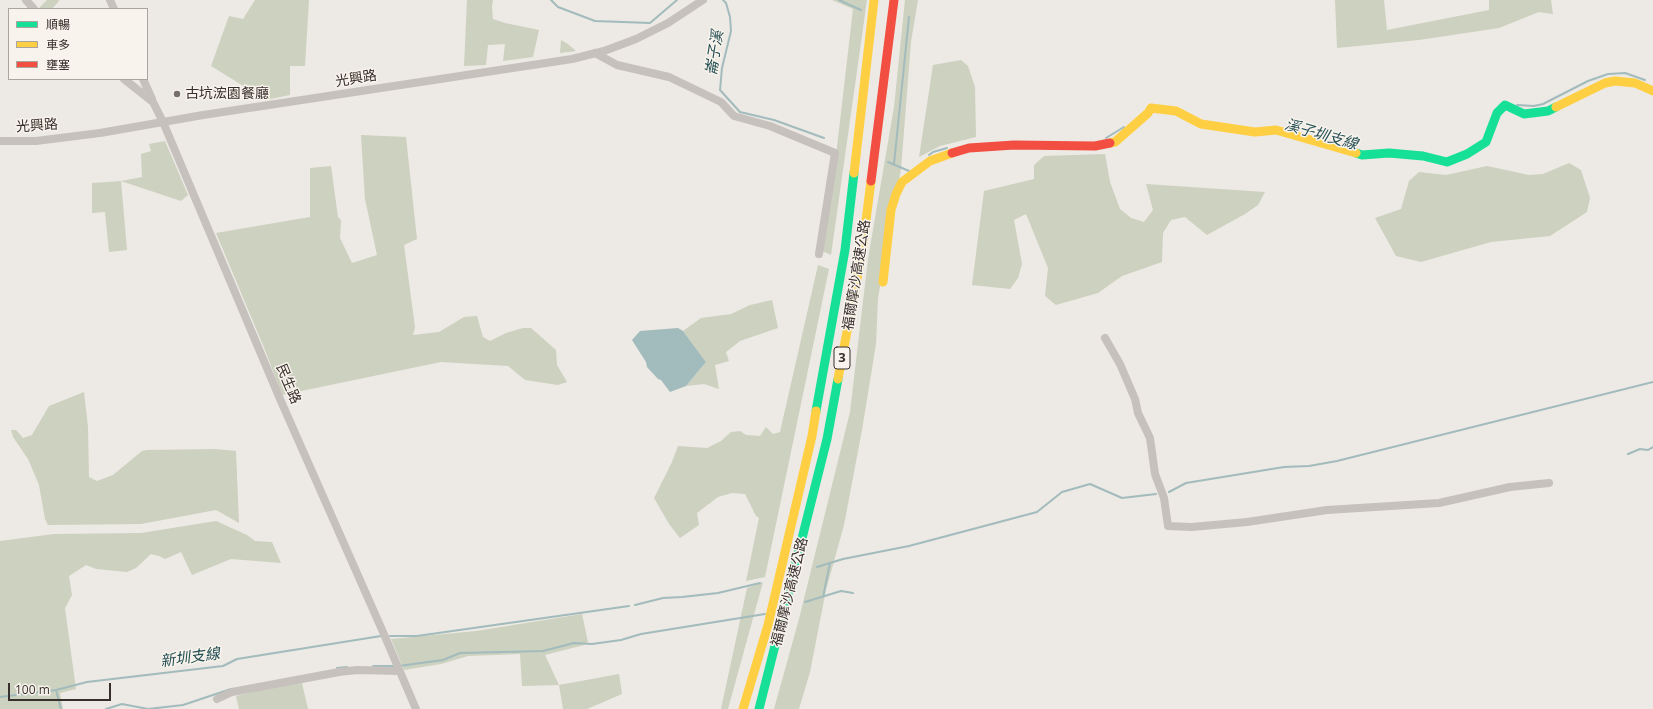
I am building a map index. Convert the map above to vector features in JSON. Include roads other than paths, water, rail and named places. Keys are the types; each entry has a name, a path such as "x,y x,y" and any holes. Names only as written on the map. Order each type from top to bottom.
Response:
{"main road":[{"name":"福爾摩沙高速公路","path":"743,709 768,625 812,436 845,250 874,0"},
{"name":"福爾摩沙高速公路","path":"759,709 828,439 862,252 894,0"},
{"path":"883,282 891,210 902,182 930,161 969,148 1014,145 1095,146 1115,142 1145,116 1151,108 1176,111 1201,124 1255,132 1276,130 1362,155 1389,153 1423,156 1447,162 1467,154 1486,142 1497,113 1505,104 1524,114 1548,111 1605,83 1615,81 1635,83 1653,91"}],"street":[{"path":"26,0 33,8"},
{"name":"光興路","path":"0,141 36,141 100,133 572,59 636,39 668,23 703,0"},
{"path":"595,53 618,65 669,78 721,102 734,116 770,126 835,153 819,254"},
{"name":"民生路","path":"125,80 153,102 163,122 280,399 416,709"},
{"path":"143,80 153,102"},
{"path":"1105,338 1120,364 1135,399 1138,413 1150,438 1155,474 1164,498 1168,526 1192,527 1239,523 1327,510 1439,503 1510,487 1549,483"},
{"path":"217,699 232,692 339,672 357,670 399,671"}],"water":[{"path":"678,328 683,331 706,362 686,386 670,392 661,380 658,379 647,367 646,362 632,340 640,331"}],"waterway":[{"path":"551,0 558,7 595,21 650,23 677,0"},
{"name":"崙子溪","path":"723,0 726,3 730,17 731,31 722,68 720,90 740,112 774,120 824,138"},
{"name":"崙子溪","path":"839,0 861,10"},
{"name":"崙子溪","path":"894,164 909,17"},
{"name":"溪子圳支線","path":"1517,105 1534,106 1543,104 1588,81 1608,74 1625,73 1645,80"},
{"name":"溪子圳支線","path":"1106,138 1124,127"},
{"name":"溪子圳支線","path":"929,155 933,152 947,148"},
{"name":"溪子圳支線","path":"888,162 909,171"},
{"path":"1169,492 1186,483 1284,467 1309,466 1337,461 1653,382"},
{"path":"1628,454 1640,449 1648,450 1653,447"},
{"path":"817,567 843,559 909,546 1037,512 1062,492 1090,484 1122,498 1156,494"},
{"path":"823,597 830,563"},
{"path":"635,605 663,598 718,593 760,583"},
{"path":"805,602 841,591 853,593"},
{"path":"390,636 417,636 629,606"},
{"path":"399,666 443,660 460,653 543,651 574,643 592,644 621,640 641,634 765,614"},
{"name":"新圳支線","path":"0,697 56,690 87,682 223,666 237,659 381,636"},
{"path":"373,666 395,666"},
{"path":"337,668 347,667"},
{"path":"106,709 122,704 148,709 183,705 231,689"},
{"path":"56,690 61,709"}],"place":[{"name":"古坑浤園餐廳","path":"177,94"}]}
